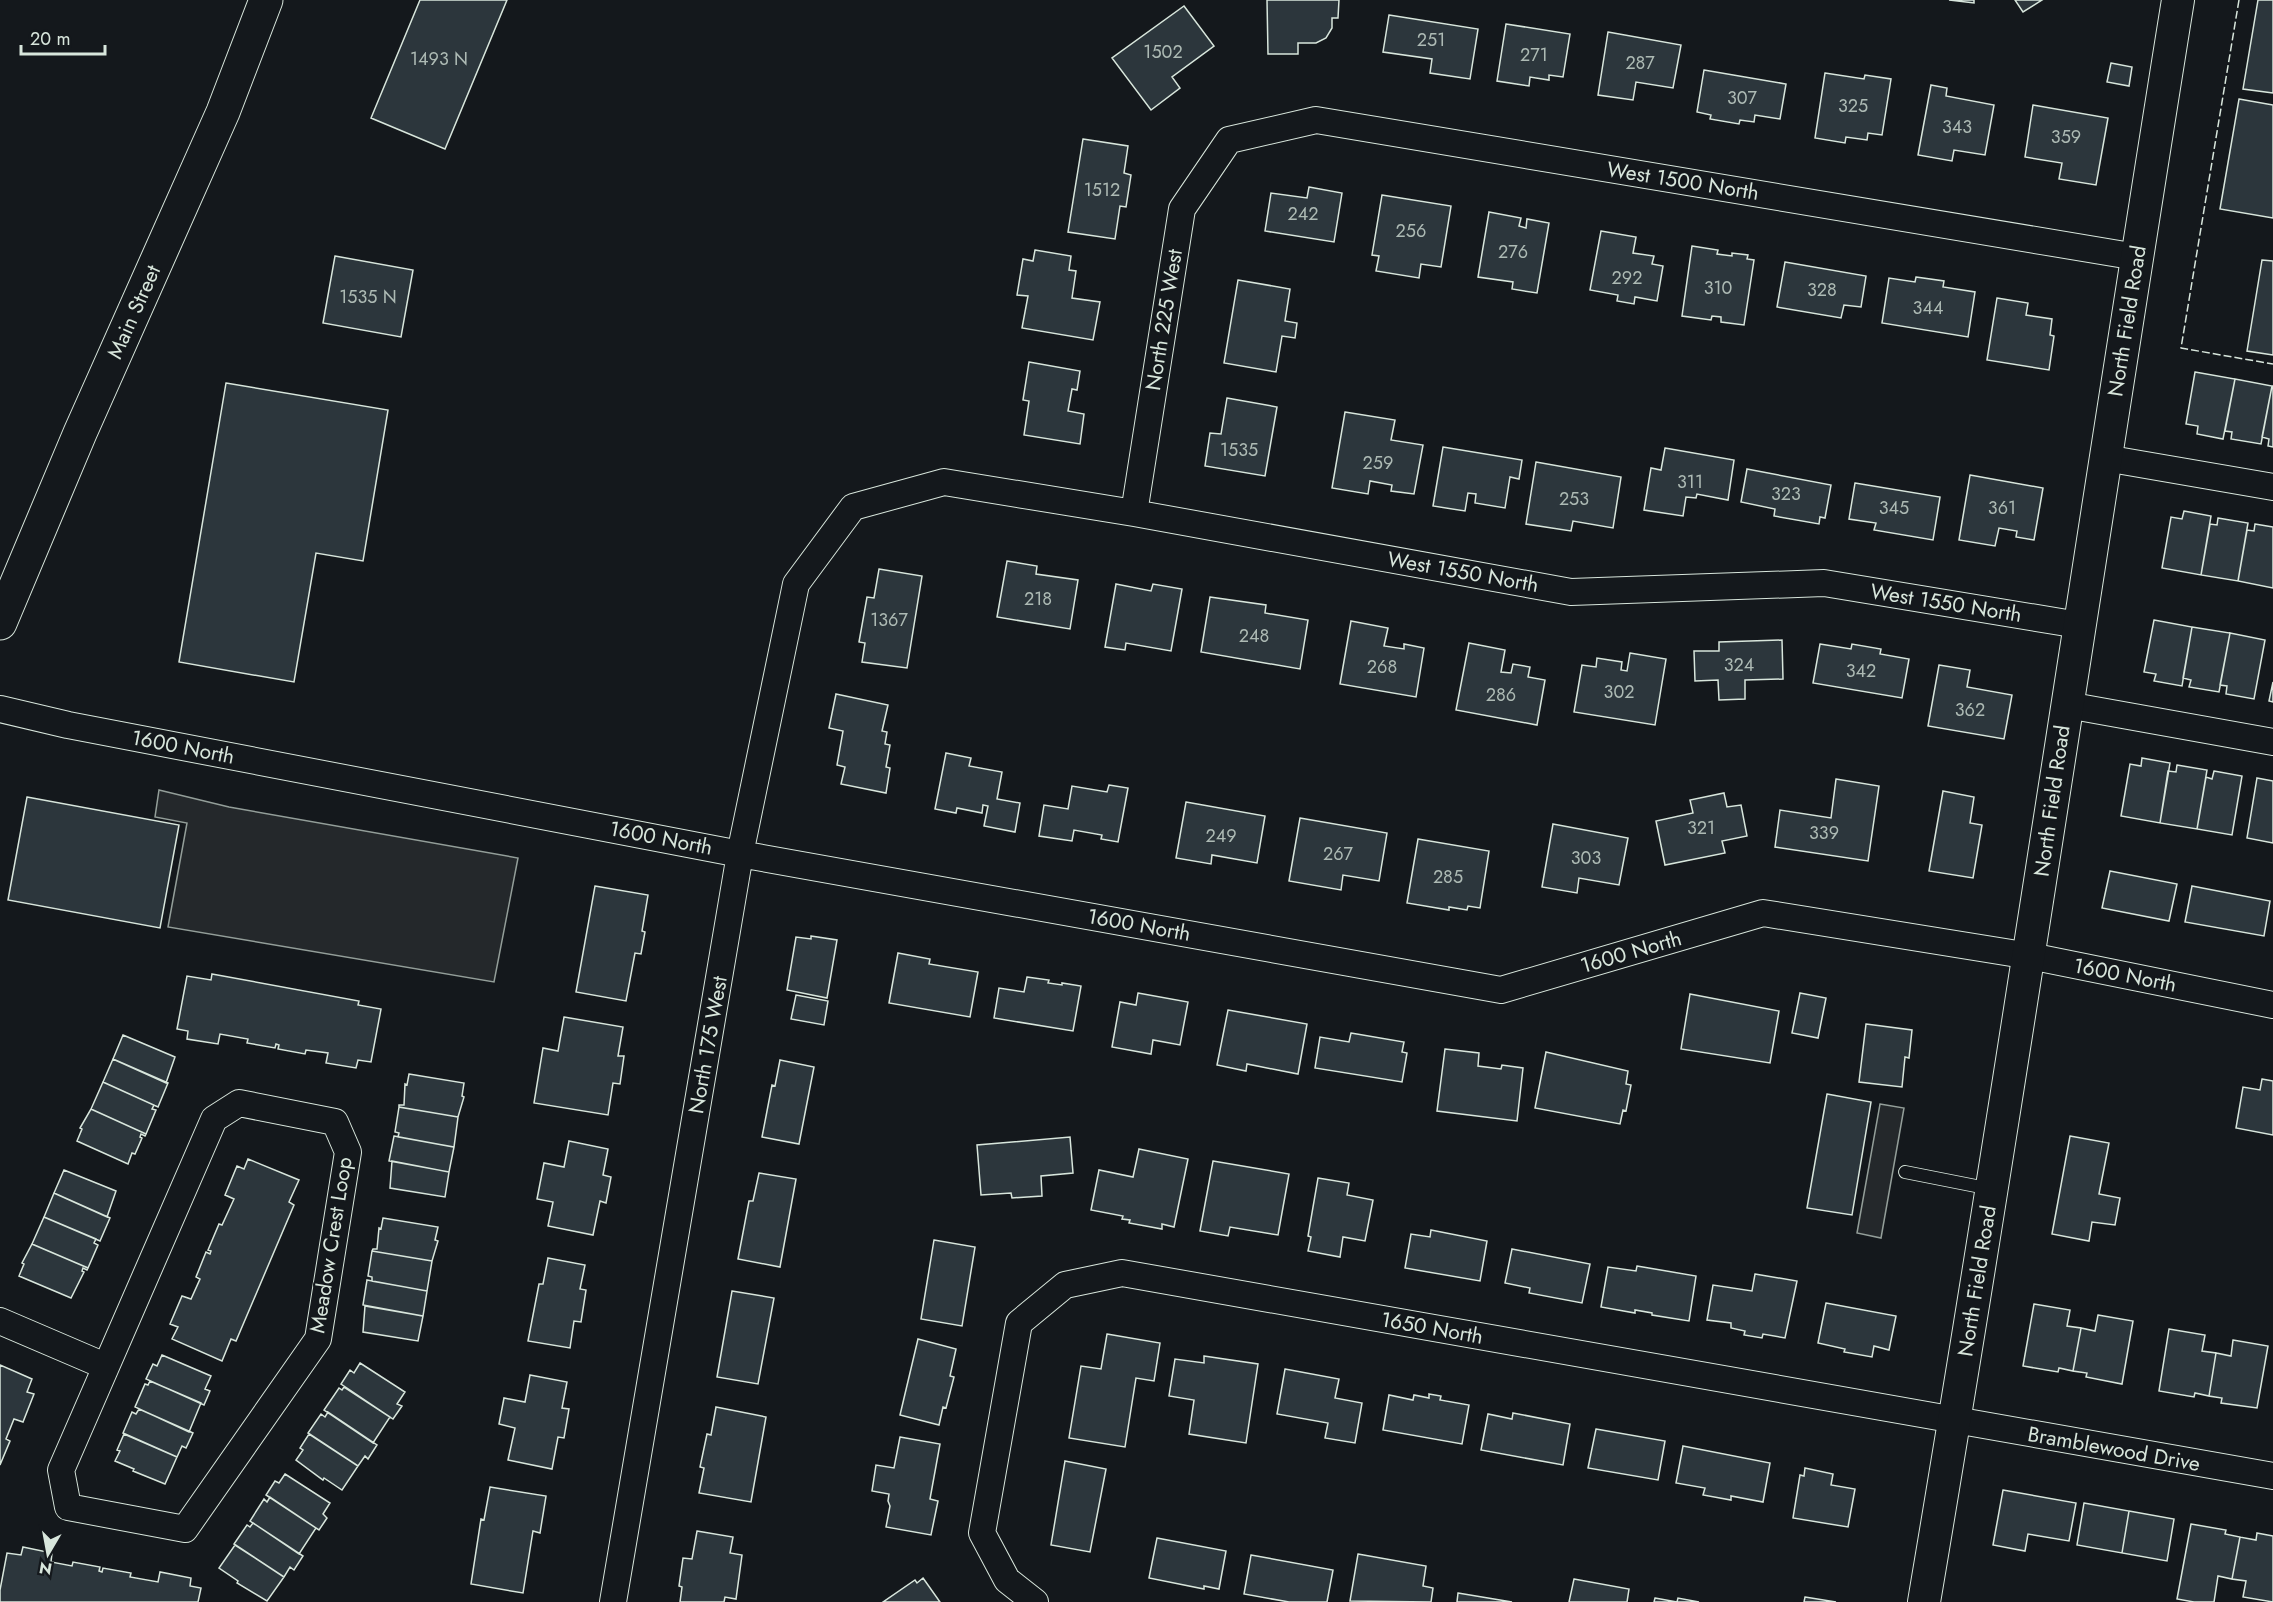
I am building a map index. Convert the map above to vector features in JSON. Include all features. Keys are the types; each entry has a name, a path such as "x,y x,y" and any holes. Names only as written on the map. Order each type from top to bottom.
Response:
{"main road":[{"name":"Main Street","path":"0,623 80,433 223,112 266,0"}],"street":[{"name":"North Field Road","path":"1924,1602 2030,956 2079,625 2178,0"},
{"name":"West 1500 North","path":"1229,140 1316,120 2137,257"},
{"name":"North 225 West","path":"1134,513 1182,209 1229,140"},
{"path":"2105,458 2273,487"},
{"name":"West 1550 North","path":"853,507 944,482 1134,513 1571,592 1824,583 2079,625"},
{"name":"North 175 West","path":"613,1602 740,854 796,584 853,507"},
{"path":"2067,705 2273,742"},
{"name":"1600 North","path":"0,709 68,725 740,854 1501,990 1763,913 2030,956 2273,1005"},
{"name":"Meadow Crest Loop","path":"239,1103 335,1122 348,1152 318,1339 185,1529 68,1507 61,1470 105,1366 214,1119 239,1103"},
{"name":"1650 North","path":"1035,1602 1007,1580 982,1533 1019,1323 1065,1285 1122,1273 1955,1421"},
{"path":"0,1321 105,1366"},
{"name":"Bramblewood Drive","path":"1955,1421 2273,1476"}],"lane":[{"path":"1905,1172 1992,1190"}],"shaded area":[{"path":"159,790 229,807 518,858 494,982 168,927 187,823 155,817"},
{"path":"1880,1104 1904,1108 1881,1238 1857,1233"}],"building":[{"path":"420,0 507,0 445,149 371,118"},
{"path":"1267,0 1339,0 1338,18 1332,18 1332,28 1326,38 1316,43 1298,43 1298,54 1268,54"},
{"path":"1949,0 1974,0 1974,3"},
{"path":"2015,0 2042,0 2023,12"},
{"path":"2258,0 2273,0 2273,93 2243,89"},
{"path":"1184,6 1214,46 1172,77 1180,88 1151,110 1112,58"},
{"path":"1389,15 1478,29 1470,79 1430,73 1432,59 1383,52"},
{"path":"1506,24 1570,34 1563,77 1549,75 1549,80 1530,77 1529,86 1497,81"},
{"path":"1608,32 1681,45 1673,88 1636,82 1633,100 1598,95"},
{"path":"2111,63 2132,67 2129,86 2107,82"},
{"path":"1704,70 1786,84 1780,119 1755,115 1754,122 1740,120 1739,124 1710,119 1711,115 1697,112"},
{"path":"1825,73 1864,79 1865,75 1891,79 1882,135 1868,133 1867,140 1846,137 1845,143 1815,138"},
{"path":"1931,85 1947,88 1946,96 1994,105 1985,155 1954,150 1952,161 1918,155"},
{"path":"2239,99 2273,105 2273,218 2220,209"},
{"path":"2033,105 2108,118 2096,185 2059,179 2062,163 2025,157"},
{"path":"1083,139 1128,146 1124,173 1131,175 1126,207 1120,206 1115,239 1068,232"},
{"path":"1309,187 1342,193 1334,242 1265,231 1271,193 1307,198"},
{"path":"1382,195 1451,206 1441,267 1421,264 1419,278 1376,271 1379,256 1372,255"},
{"path":"1489,212 1521,218 1519,226 1526,228 1527,219 1549,223 1537,293 1512,289 1513,282 1478,277"},
{"path":"1601,231 1636,237 1633,253 1654,256 1652,264 1663,266 1657,301 1635,297 1634,304 1617,301 1618,295 1590,290"},
{"path":"1692,246 1718,250 1717,254 1748,255 1747,259 1754,260 1744,325 1721,322 1721,317 1712,316 1711,320 1682,316"},
{"path":"1035,250 1071,256 1069,270 1076,271 1072,298 1100,302 1093,340 1022,328 1028,296 1017,295 1023,259 1033,261"},
{"path":"335,256 413,270 401,337 323,323"},
{"path":"2262,260 2273,261 2273,355 2247,351"},
{"path":"1785,262 1866,276 1861,307 1844,305 1841,318 1777,307"},
{"path":"1916,277 1944,281 1943,287 1975,292 1968,337 1882,323 1889,278 1915,282"},
{"path":"1238,280 1290,289 1285,321 1297,323 1295,338 1282,336 1276,372 1224,363"},
{"path":"1997,298 2028,303 2026,315 2052,319 2050,335 2054,336 2049,370 1987,360"},
{"path":"1029,362 1080,371 1077,390 1072,389 1068,411 1084,414 1080,444 1024,435 1029,401 1023,400"},
{"path":"2195,372 2235,379 2223,439 2197,434 2198,426 2186,424"},
{"path":"2235,379 2272,386 2261,444 2231,439 2232,432 2225,431"},
{"path":"226,383 388,410 363,561 316,553 294,682 179,662"},
{"path":"2272,386 2273,447 2268,446 2269,439 2262,437"},
{"path":"1227,398 1277,407 1265,476 1205,466 1210,433 1221,434"},
{"path":"1345,412 1395,420 1391,440 1423,445 1414,494 1391,491 1392,485 1370,481 1368,494 1332,488"},
{"path":"1443,447 1522,460 1519,479 1510,477 1505,508 1475,503 1476,494 1468,493 1465,511 1433,506"},
{"path":"1665,448 1734,460 1728,500 1697,494 1696,498 1686,497 1683,516 1644,510 1651,468 1661,470"},
{"path":"1536,462 1621,477 1613,528 1573,521 1571,531 1526,524"},
{"path":"1747,469 1831,485 1825,518 1820,517 1819,524 1774,516 1775,509 1741,502"},
{"path":"1970,475 2043,488 2034,540 2016,537 2017,531 1999,528 1995,546 1959,540"},
{"path":"1855,483 1940,497 1933,540 1874,530 1876,523 1849,519"},
{"path":"2184,511 2211,516 2201,575 2162,568 2171,517 2182,519"},
{"path":"2218,518 2248,523 2238,581 2201,575 2210,524 2217,525"},
{"path":"2255,524 2273,527 2273,588 2238,581 2247,530 2254,531"},
{"path":"1007,561 1037,566 1036,574 1078,580 1070,629 997,617"},
{"path":"879,569 922,576 907,668 862,662 865,643 859,642 867,597 874,598"},
{"path":"1116,584 1151,591 1153,584 1182,589 1171,651 1126,643 1125,650 1105,647"},
{"path":"1210,597 1266,605 1265,613 1308,620 1300,669 1201,652"},
{"path":"2154,620 2192,627 2182,686 2154,681 2156,674 2144,672"},
{"path":"1351,621 1388,628 1384,646 1404,649 1404,644 1424,648 1416,697 1340,684"},
{"path":"2192,627 2230,633 2219,692 2189,687 2191,680 2183,678"},
{"path":"2230,633 2265,640 2254,699 2226,694 2227,686 2220,685"},
{"path":"1782,640 1783,679 1745,680 1745,699 1719,700 1718,680 1695,681 1694,651 1719,651 1719,642"},
{"path":"1469,643 1505,650 1501,672 1511,673 1513,664 1530,667 1528,677 1545,680 1537,725 1456,710"},
{"path":"1820,644 1851,649 1852,644 1881,649 1880,654 1909,659 1902,698 1813,683"},
{"path":"1630,653 1666,659 1655,725 1574,712 1582,665 1596,667 1597,658 1622,662 1621,670 1627,671"},
{"path":"1939,665 1970,670 1967,687 2012,695 2004,739 1928,726"},
{"path":"2273,682 2273,702 2269,701"},
{"path":"836,694 888,705 882,731 887,732 885,744 890,745 886,767 890,768 886,793 841,784 845,767 837,765 843,731 829,728"},
{"path":"946,753 971,758 969,766 1002,772 997,799 1020,803 1015,832 984,826 988,806 983,805 982,813 957,808 956,813 935,809"},
{"path":"2142,758 2170,763 2160,823 2121,816 2130,764 2141,766"},
{"path":"2177,765 2207,770 2197,829 2160,823 2168,771 2176,772"},
{"path":"2214,771 2242,776 2232,835 2197,829 2206,777 2212,779"},
{"path":"2257,778 2273,781 2273,843 2247,838"},
{"path":"1836,779 1879,786 1868,861 1775,847 1780,810 1831,818"},
{"path":"1109,785 1128,788 1118,842 1101,839 1102,835 1074,830 1072,841 1039,836 1044,805 1068,809 1072,786 1107,792"},
{"path":"1943,791 1974,797 1970,823 1982,825 1973,878 1929,871"},
{"path":"1724,793 1727,807 1741,805 1747,836 1722,841 1725,853 1665,865 1656,821 1693,813 1690,800"},
{"path":"27,797 179,825 160,928 8,900"},
{"path":"1186,802 1265,816 1257,863 1212,855 1211,864 1176,858"},
{"path":"1300,818 1387,833 1379,881 1343,875 1341,890 1289,881"},
{"path":"1553,824 1628,838 1619,885 1579,878 1577,893 1542,887"},
{"path":"1418,839 1489,851 1480,908 1468,906 1467,910 1449,907 1449,910 1407,903"},
{"path":"2110,871 2177,884 2169,921 2102,908"},
{"path":"595,886 648,895 641,954 635,953 626,1001 576,992"},
{"path":"2192,886 2270,901 2264,936 2185,922"},
{"path":"811,936 837,940 827,998 787,990 796,937 811,939"},
{"path":"898,953 930,959 929,964 978,972 970,1017 889,1003"},
{"path":"212,974 359,1001 358,1005 381,1009 371,1062 358,1060 356,1068 326,1063 328,1053 306,1050 305,1054 278,1049 279,1045 276,1044 275,1048 247,1043 248,1039 220,1034 218,1044 187,1039 188,1031 177,1029 187,976 211,980"},
{"path":"1027,977 1049,980 1048,983 1081,986 1073,1031 994,1018 999,988 1024,992"},
{"path":"1138,993 1188,1002 1180,1045 1153,1040 1151,1054 1112,1047 1120,1002 1136,1005"},
{"path":"1800,993 1826,998 1818,1038 1792,1033"},
{"path":"1690,994 1779,1011 1770,1063 1681,1049"},
{"path":"796,995 828,1001 824,1025 791,1019"},
{"path":"1228,1010 1307,1024 1298,1074 1247,1064 1246,1071 1217,1065"},
{"path":"564,1017 623,1027 618,1056 624,1056 620,1084 613,1083 608,1115 534,1103 543,1048 558,1051"},
{"path":"1866,1024 1912,1030 1909,1058 1905,1057 1902,1087 1859,1082"},
{"path":"1351,1033 1404,1042 1402,1052 1407,1053 1402,1082 1315,1068 1320,1037 1349,1042"},
{"path":"123,1035 175,1057 166,1083 113,1059"},
{"path":"1445,1049 1479,1053 1478,1066 1501,1069 1502,1065 1523,1068 1517,1121 1437,1111"},
{"path":"1546,1052 1628,1071 1626,1084 1631,1085 1626,1111 1623,1110 1620,1124 1535,1108"},
{"path":"113,1059 168,1083 158,1107 103,1082"},
{"path":"780,1060 814,1067 799,1144 762,1137 772,1085 775,1086"},
{"path":"409,1074 464,1083 462,1096 464,1097 458,1117 399,1107 399,1105 404,1105 405,1084 407,1085"},
{"path":"2262,1079 2273,1081 2273,1135 2236,1128 2243,1087 2260,1090"},
{"path":"103,1082 154,1105 152,1109 156,1110 146,1134 91,1109"},
{"path":"1827,1094 1871,1102 1852,1215 1807,1208"},
{"path":"399,1107 458,1117 454,1147 398,1137 399,1133 395,1132"},
{"path":"91,1109 146,1134 145,1136 141,1134 142,1138 128,1164 77,1141 82,1129 80,1128"},
{"path":"394,1136 454,1147 449,1172 389,1161"},
{"path":"2070,1136 2109,1143 2099,1194 2120,1198 2115,1225 2092,1222 2089,1241 2052,1234"},
{"path":"1070,1137 1073,1173 1041,1176 1042,1196 1012,1198 1011,1193 981,1195 977,1145"},
{"path":"569,1141 608,1149 603,1175 611,1177 606,1203 600,1201 593,1235 548,1226 553,1202 537,1199 544,1163 564,1167"},
{"path":"1139,1149 1188,1159 1174,1227 1162,1224 1162,1229 1129,1223 1130,1220 1122,1219 1123,1216 1091,1210 1099,1170 1133,1177"},
{"path":"248,1159 299,1180 289,1202 294,1205 236,1341 231,1339 222,1361 172,1339 178,1327 170,1324 182,1296 191,1299 200,1279 196,1277 206,1252 210,1254 211,1251 208,1250 219,1224 222,1225 234,1199 225,1195 237,1166 244,1169"},
{"path":"392,1161 449,1172 445,1197 390,1188"},
{"path":"1213,1161 1289,1174 1278,1235 1230,1227 1228,1236 1200,1231"},
{"path":"64,1170 116,1191 107,1217 54,1193"},
{"path":"759,1173 796,1179 780,1267 738,1259 749,1201 753,1201"},
{"path":"1318,1178 1349,1183 1347,1195 1373,1200 1365,1241 1343,1237 1340,1257 1308,1251 1311,1237 1308,1236"},
{"path":"54,1193 110,1218 100,1241 44,1217"},
{"path":"44,1217 96,1239 94,1243 98,1245 88,1268 32,1244"},
{"path":"383,1218 438,1227 435,1240 438,1241 432,1261 372,1251 377,1249 379,1228 381,1229"},
{"path":"1431,1230 1487,1241 1480,1281 1405,1268 1411,1234 1430,1237"},
{"path":"934,1240 975,1247 962,1326 921,1319"},
{"path":"32,1244 88,1268 87,1270 83,1268 84,1272 71,1298 19,1276 24,1264 22,1263"},
{"path":"1512,1249 1590,1264 1582,1303 1529,1293 1530,1288 1505,1283"},
{"path":"372,1251 432,1261 427,1291 372,1281 372,1277 368,1276"},
{"path":"548,1258 585,1265 580,1289 586,1290 581,1322 574,1321 570,1348 528,1341 539,1284 543,1284"},
{"path":"1637,1266 1696,1276 1689,1321 1635,1310 1635,1313 1601,1307 1608,1267 1636,1271"},
{"path":"1755,1274 1797,1281 1785,1338 1763,1334 1762,1338 1744,1335 1745,1331 1731,1328 1731,1323 1707,1320 1713,1285 1752,1291"},
{"path":"367,1280 427,1291 423,1316 363,1305"},
{"path":"732,1291 774,1298 758,1384 717,1377"},
{"path":"1826,1303 1896,1316 1889,1350 1874,1346 1872,1357 1844,1352 1845,1349 1818,1343"},
{"path":"2034,1304 2070,1310 2067,1326 2081,1328 2073,1371 2059,1368 2058,1372 2023,1366"},
{"path":"365,1306 423,1316 418,1341 363,1332"},
{"path":"2098,1315 2133,1321 2122,1384 2086,1377 2087,1373 2073,1371 2081,1328 2095,1331"},
{"path":"2169,1329 2205,1335 2202,1351 2216,1353 2209,1396 2195,1393 2194,1397 2159,1391"},
{"path":"1107,1334 1160,1343 1154,1381 1136,1378 1125,1447 1069,1438 1081,1366 1101,1369"},
{"path":"918,1339 956,1349 950,1376 954,1377 939,1425 900,1415"},
{"path":"2233,1340 2268,1346 2257,1408 2221,1403 2222,1398 2209,1396 2216,1353 2231,1356"},
{"path":"162,1355 211,1376 205,1389 210,1391 204,1405 146,1379 153,1364 157,1366"},
{"path":"1204,1356 1258,1364 1246,1443 1189,1434 1194,1400 1169,1396 1175,1359 1204,1363"},
{"path":"360,1363 405,1392 397,1404 402,1406 393,1419 341,1384 350,1370 354,1373"},
{"path":"0,1365 32,1379 27,1392 34,1394 23,1422 14,1419 6,1439 10,1441 0,1465"},
{"path":"1285,1369 1339,1379 1335,1398 1362,1403 1355,1443 1325,1438 1328,1423 1277,1414"},
{"path":"530,1375 567,1382 562,1408 569,1409 564,1438 558,1437 552,1469 508,1460 515,1428 499,1424 504,1398 525,1402"},
{"path":"150,1381 201,1403 189,1432 135,1407 145,1384 148,1385"},
{"path":"344,1387 390,1417 373,1443 324,1410 339,1388 342,1390"},
{"path":"1429,1394 1441,1396 1440,1400 1469,1405 1462,1444 1383,1430 1389,1395 1413,1400 1414,1395 1429,1398"},
{"path":"716,1407 766,1417 751,1502 699,1493 704,1468 700,1467 707,1434 711,1435"},
{"path":"139,1409 193,1433 186,1448 182,1446 177,1457 123,1433 132,1412 136,1414"},
{"path":"328,1412 377,1445 368,1459 365,1456 358,1466 308,1433 321,1414 325,1417"},
{"path":"1513,1413 1570,1424 1563,1465 1481,1450 1488,1414 1512,1419"},
{"path":"1596,1429 1665,1441 1658,1480 1588,1468"},
{"path":"124,1434 177,1457 165,1484 115,1461"},
{"path":"309,1434 358,1466 342,1490 324,1478 323,1480 296,1460"},
{"path":"900,1437 940,1444 930,1499 938,1501 931,1535 886,1527 890,1506 889,1494 872,1491 876,1465 894,1468"},
{"path":"1683,1446 1770,1463 1763,1502 1731,1496 1731,1500 1703,1495 1705,1488 1676,1483"},
{"path":"1065,1461 1106,1469 1090,1552 1051,1545"},
{"path":"1805,1468 1833,1474 1831,1485 1855,1489 1848,1527 1793,1518 1800,1475 1804,1476"},
{"path":"285,1474 330,1503 323,1514 327,1518 319,1530 266,1495 275,1481 279,1483"},
{"path":"490,1487 546,1496 540,1533 533,1531 523,1593 471,1584 481,1519 484,1520"},
{"path":"2003,1490 2076,1503 2069,1541 2028,1534 2025,1551 1993,1545"},
{"path":"270,1497 316,1528 299,1554 250,1521 264,1499 267,1502"},
{"path":"2084,1503 2129,1511 2122,1553 2077,1545"},
{"path":"2129,1511 2174,1519 2167,1561 2122,1553"},
{"path":"253,1523 303,1556 294,1570 290,1567 284,1577 234,1544 247,1525 250,1527"},
{"path":"2191,1524 2226,1530 2225,1534 2240,1537 2232,1579 2218,1576 2214,1602 2177,1599"},
{"path":"697,1531 733,1537 730,1553 742,1555 736,1599 725,1597 724,1602 680,1602 682,1587 679,1586 683,1558 692,1559"},
{"path":"2257,1533 2273,1536 2273,1602 2243,1597 2246,1581 2232,1579 2240,1537 2256,1540"},
{"path":"1157,1538 1226,1551 1219,1589 1204,1586 1204,1589 1149,1578"},
{"path":"235,1545 284,1577 267,1601 237,1583 238,1581 219,1568"},
{"path":"23,1547 52,1553 51,1562 72,1566 73,1562 100,1567 99,1571 102,1572 103,1568 131,1573 130,1577 158,1582 160,1572 191,1578 190,1586 201,1588 198,1602 0,1602 7,1553 21,1555"},
{"path":"1358,1554 1426,1566 1423,1586 1433,1588 1431,1602 1350,1601"},
{"path":"1251,1555 1333,1570 1327,1602 1289,1602 1244,1594"},
{"path":"923,1578 940,1602 883,1602 915,1580 917,1583"},
{"path":"1574,1579 1629,1589 1627,1602 1569,1602"},
{"path":"1458,1593 1512,1602 1457,1602"},
{"path":"1805,1597 1836,1602 1804,1602"},
{"path":"1655,1598 1677,1602 1654,1602"},
{"path":"1678,1598 1699,1602 1677,1602"}],"fence":[{"path":"2239,0 2181,348 2273,364"}]}
